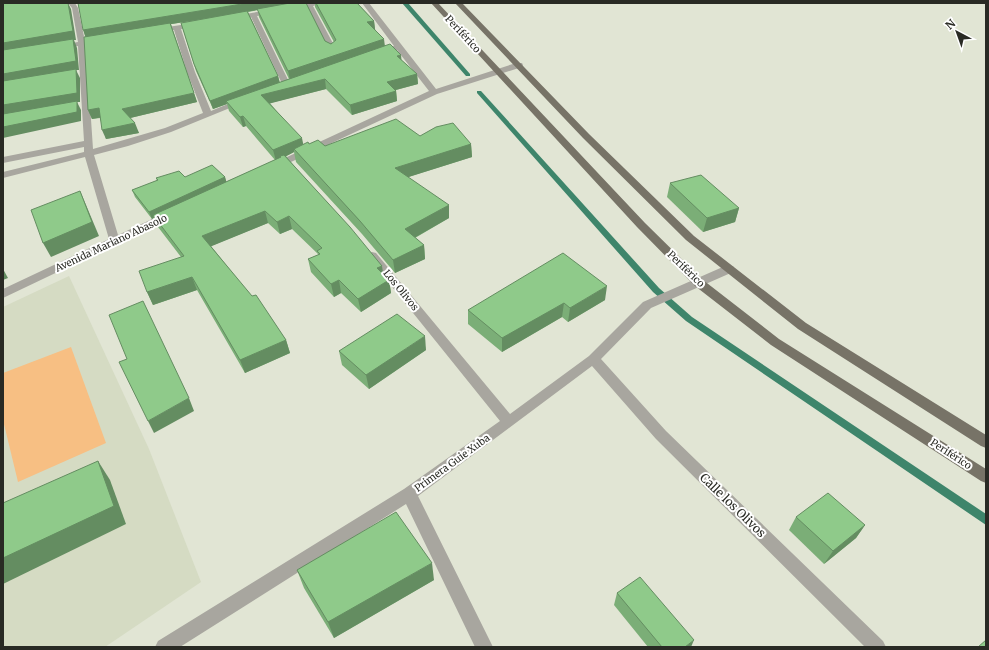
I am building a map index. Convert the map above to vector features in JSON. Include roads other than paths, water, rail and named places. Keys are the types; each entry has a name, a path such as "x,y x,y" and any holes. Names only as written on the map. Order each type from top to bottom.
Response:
{"main road":[{"name":"Periférico","path":"434,3 641,224 699,283 775,342 986,477"},
{"name":"Periférico","path":"458,3 586,136 690,238 802,326 986,442"}],"street":[{"path":"223,20 321,3"},
{"path":"364,3 434,92"},
{"path":"309,5 332,49"},
{"path":"76,6 82,44 81,74 83,106 90,154 116,240"},
{"path":"253,15 288,86"},
{"path":"148,33 208,22"},
{"path":"177,28 191,72 208,115"},
{"path":"50,49 104,40"},
{"path":"369,57 399,47"},
{"path":"267,170 434,92 519,65"},
{"path":"3,175 90,154 168,130 254,98"},
{"path":"3,160 89,143"},
{"path":"288,160 298,171"},
{"name":"Avenida Mariano Abasolo","path":"3,294 180,210"},
{"name":"Los Olivos","path":"367,249 509,422"},
{"name":"Primera Guie Xuba","path":"164,647 409,494 593,359 647,305 653,301 699,283 729,269"},
{"name":"Calle los Olivos","path":"593,359 661,435 877,647"},
{"path":"409,494 484,647"}],"waterway":[{"path":"405,3 468,75"},
{"path":"479,92 656,290 689,319 986,520"}]}
